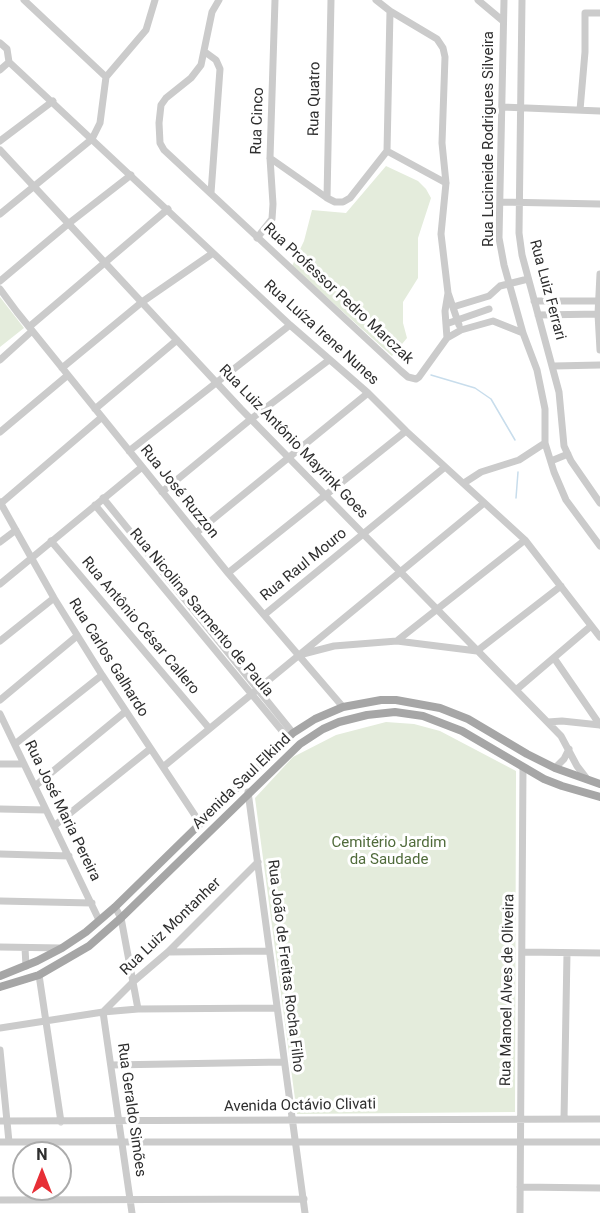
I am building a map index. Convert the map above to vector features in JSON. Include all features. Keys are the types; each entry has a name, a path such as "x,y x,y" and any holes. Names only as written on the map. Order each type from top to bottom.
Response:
{"main road":[{"name":"Avenida Saul Elkind","path":"0,975 26,966 62,948 99,920 290,736 315,719 343,707 381,700 396,700 440,708 468,719 555,768 600,784"},
{"path":"323,729 342,717 343,707"},
{"name":"Avenida Saul Elkind","path":"0,987 39,975 89,946 121,918 248,792 300,744 323,729 368,715 395,712 423,716 462,731 523,768 562,786 600,797"},
{"path":"523,768 525,763 530,761 545,768 555,768"},
{"path":"248,792 248,784 260,767"}],"street":[{"path":"24,0 106,77"},
{"path":"0,213 92,139 100,123 106,77 146,30 155,0"},
{"name":"Rua Professor Pedro Marczak","path":"219,0 212,12 201,65 191,78 166,98 161,105 159,133 164,150 408,377 412,379 419,377 447,338"},
{"name":"Rua Cinco","path":"257,238 272,219 270,158 275,0"},
{"name":"Rua Quatro","path":"327,198 331,0"},
{"path":"376,0 437,39 445,57 442,144 446,183 441,234 448,293 461,330"},
{"path":"478,0 503,21"},
{"name":"Rua Lucineide Rodrigues Silveira","path":"504,0 500,238 509,284 523,333 537,370 544,400 545,443 558,486 600,546"},
{"name":"Rua Luiz Ferrari","path":"522,0 519,233 528,279 554,366 560,398 564,446 587,486 600,503"},
{"path":"270,158 327,198 335,202 343,202 350,198 387,151 390,11"},
{"path":"580,110 585,52 585,13 600,13"},
{"path":"0,43 7,49 9,62 0,70"},
{"path":"205,52 216,60 220,69 211,193"},
{"name":"Rua Luíza Irene Nunes","path":"9,62 290,325 368,393 444,467 525,540 600,637"},
{"path":"0,141 53,101"},
{"path":"502,107 600,111"},
{"name":"Rua Luiz Antônio Mayrink Goes","path":"0,150 251,419 548,722 561,736 587,780"},
{"path":"387,151 446,183"},
{"path":"0,282 68,224 131,175"},
{"path":"500,202 600,204"},
{"path":"0,360 30,329 168,209"},
{"path":"62,368 142,302 213,253"},
{"path":"600,274 600,350"},
{"path":"453,307 489,296 500,286 528,279"},
{"name":"Rua José Ruzzon","path":"0,289 228,573 343,707"},
{"path":"448,293 445,311 447,338 461,330 493,321 523,333"},
{"path":"489,296 489,309 493,321"},
{"path":"534,301 599,301"},
{"path":"446,324 489,309"},
{"path":"538,315 599,314"},
{"path":"129,451 290,325"},
{"path":"95,409 177,340"},
{"path":"162,492 251,419 329,360"},
{"path":"554,366 600,365"},
{"path":"0,432 68,375"},
{"path":"196,533 368,393"},
{"path":"544,400 560,398"},
{"path":"0,503 102,417"},
{"path":"228,573 406,431"},
{"path":"464,483 481,472 519,460 545,443"},
{"path":"551,460 568,454"},
{"path":"0,584 142,467"},
{"name":"Rua Raul Mouro","path":"264,615 444,467"},
{"name":"Rua Nicolina Sarmento de Paula","path":"103,498 253,692"},
{"name":"Rua Carlos Galhardo","path":"0,503 77,636 200,823"},
{"path":"163,767 484,503"},
{"name":"Rua Nicolina Sarmento de Paula","path":"94,505 290,736"},
{"path":"0,543 16,530"},
{"path":"397,640 525,540"},
{"name":"Rua Antônio César Callero","path":"51,541 208,728"},
{"path":"299,654 334,645 397,640 477,651 561,586"},
{"path":"0,641 54,598"},
{"path":"516,690 591,626"},
{"path":"327,632 334,645"},
{"path":"0,700 77,636"},
{"path":"554,658 600,725"},
{"path":"15,744 102,675"},
{"path":"35,786 125,712"},
{"name":"Rua José Maria Pereira","path":"1,717 99,920"},
{"path":"548,722 562,721 600,725"},
{"path":"54,826 150,749"},
{"path":"555,768 564,759 568,749"},
{"path":"0,764 24,764"},
{"name":"Rua Manoel Alves de Oliveira","path":"520,1213 523,768"},
{"name":"Rua João de Freitas Rocha Filho","path":"248,792 305,1213"},
{"path":"0,809 46,810"},
{"path":"0,854 69,856"},
{"name":"Rua Luiz Montanher","path":"103,1012 168,952 258,862"},
{"path":"0,901 92,903"},
{"path":"115,907 121,918 138,1009"},
{"path":"0,946 62,948"},
{"path":"25,948 26,966"},
{"path":"168,952 268,951"},
{"path":"522,952 600,953"},
{"path":"564,1119 567,953"},
{"path":"39,975 61,1122"},
{"path":"0,1028 103,1012 138,1009 277,1008"},
{"name":"Rua Geraldo Simões","path":"103,1012 132,1213"},
{"path":"0,1050 4,1121 9,1142"},
{"path":"111,1065 283,1062"},
{"name":"Avenida Octávio Clivati","path":"4,1121 600,1119"},
{"path":"0,1142 600,1142"},
{"path":"520,1187 600,1188"},
{"path":"0,1200 304,1199"}],"green space":[{"path":"386,166 418,181 431,198 418,238 418,278 403,302 403,323 407,338 392,356 292,266 304,241 312,210 346,213"},
{"path":"0,297 24,328 0,347"},
{"name":"Cemitério Jardim da Saudade","path":"386,722 414,724 440,731 516,771 515,1112 297,1114 255,798 293,757 336,735"}],"waterway":[{"path":"431,375 475,388 491,399 515,440"},
{"path":"516,498 518,472"}]}
